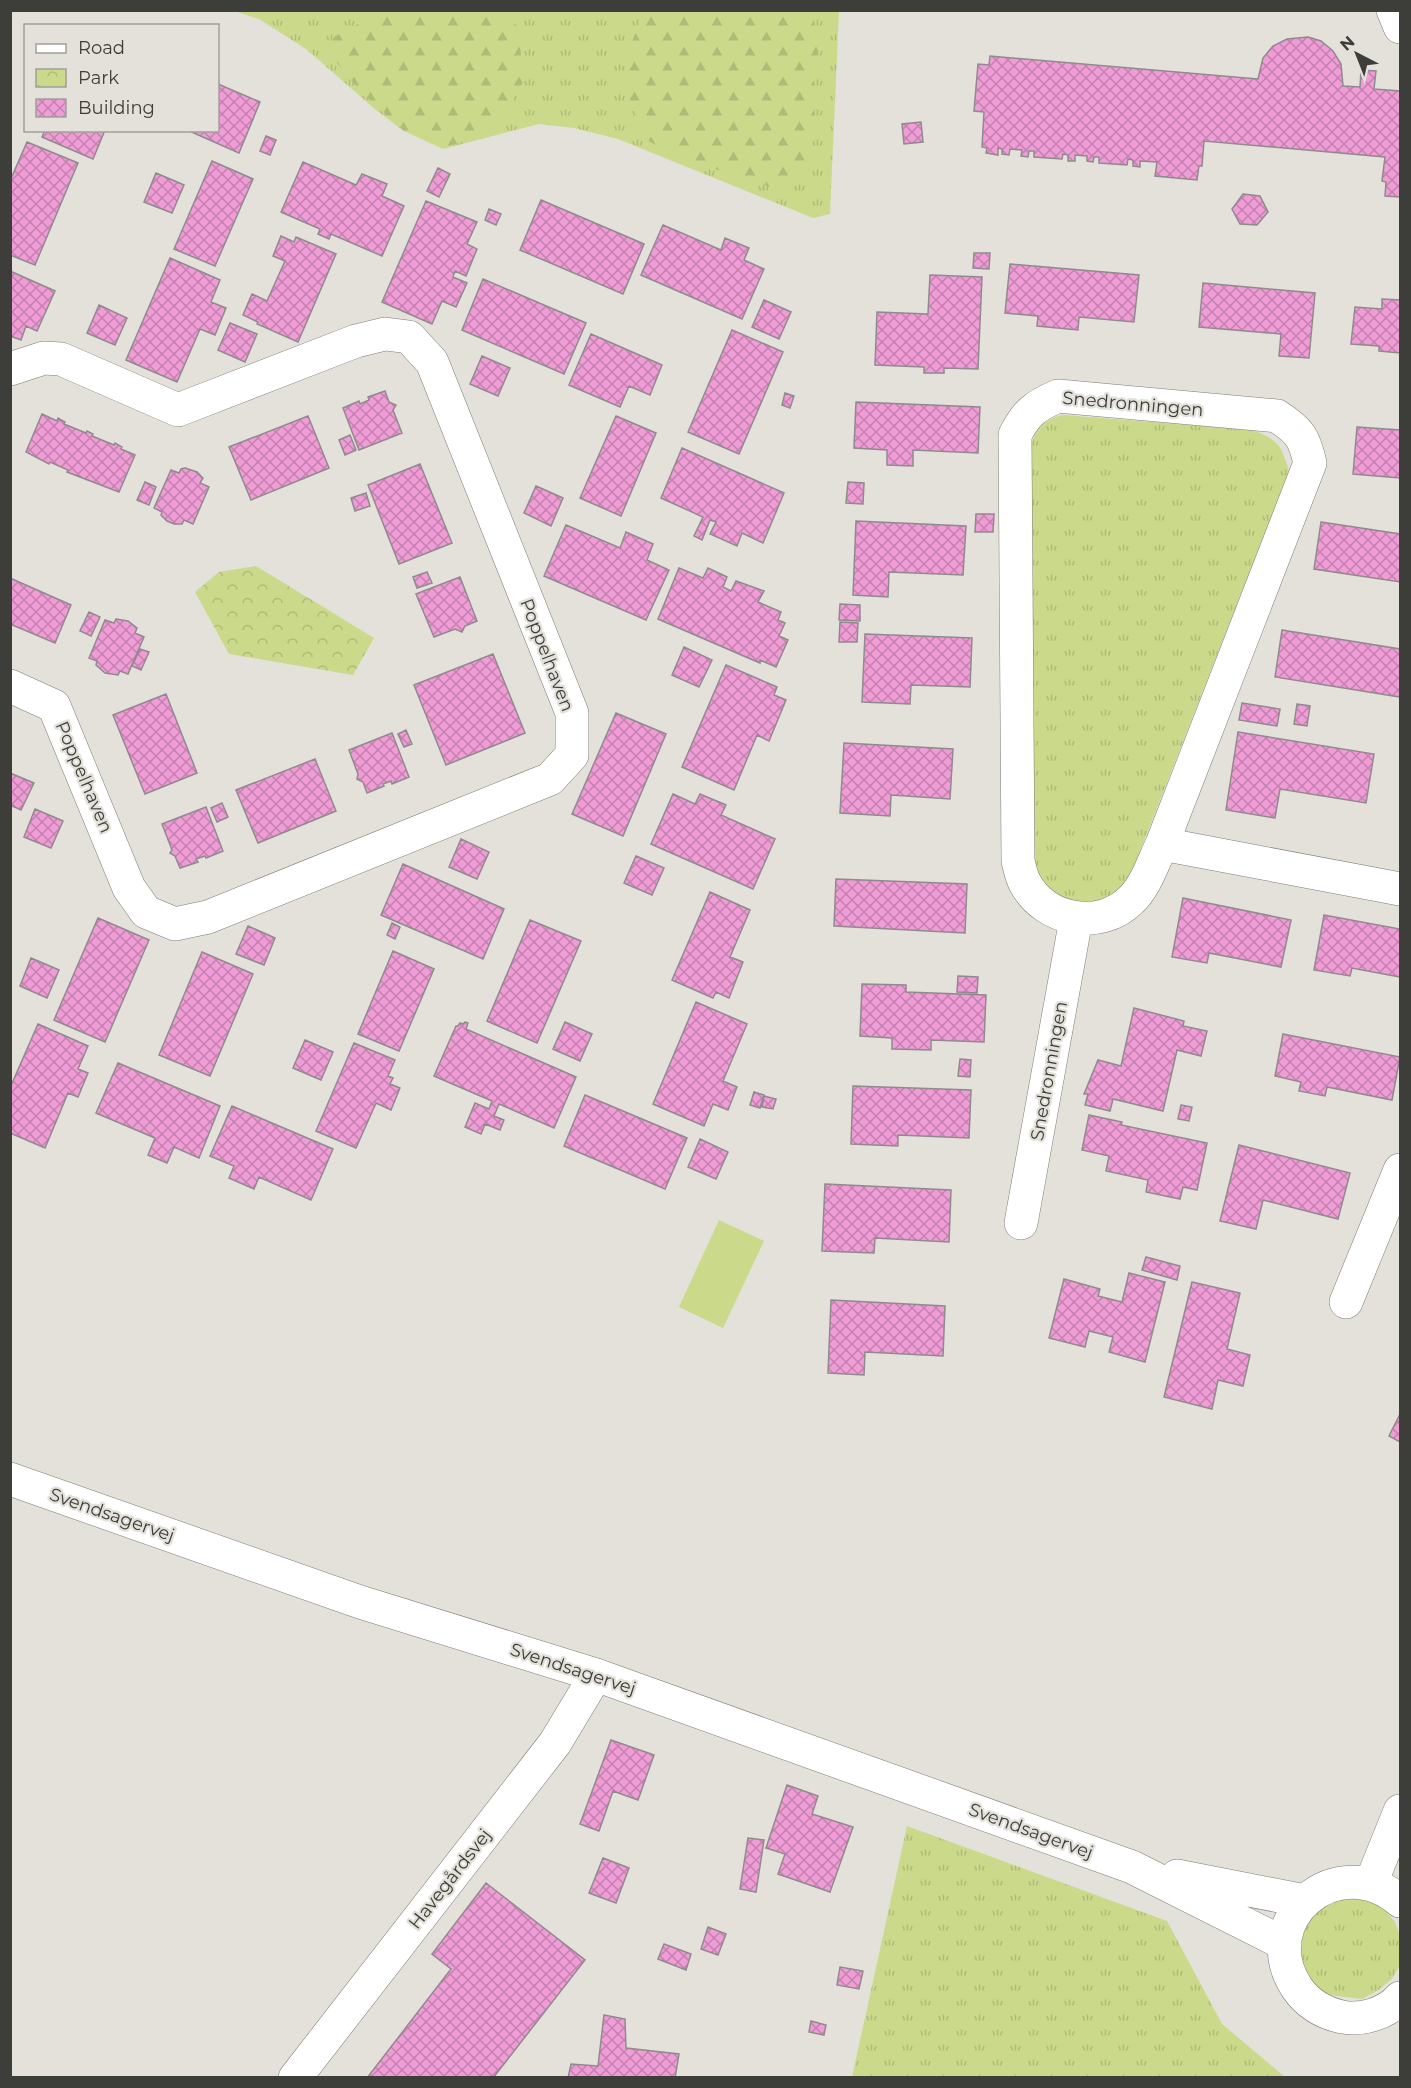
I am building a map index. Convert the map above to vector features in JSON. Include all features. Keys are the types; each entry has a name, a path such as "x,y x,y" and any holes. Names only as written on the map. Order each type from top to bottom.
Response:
{"street":[{"path":"1393,10 1401,27"},
{"name":"Poppelhaven","path":"10,369 44,358 61,359 178,410 356,341 385,334 409,337 432,362 572,713 572,755 550,779 208,917 175,924 146,912 129,888 54,706 10,686"},
{"name":"Snedronningen","path":"1058,396 1277,416 1294,427 1300,435 1305,443 1310,463 1162,844 1144,883 1132,900 1115,912 1096,918 1076,919 1055,913 1037,900 1024,882 1018,861 1016,435 1024,417 1040,404 1058,396"},
{"path":"1162,844 1401,889"},
{"name":"Snedronningen","path":"1021,1223 1076,919"},
{"path":"1346,1302 1401,1170"},
{"name":"Svendsagervej","path":"10,1479 360,1602 596,1675 1132,1867 1285,1944"},
{"name":"Havegårdsvej","path":"295,2078 555,1743 596,1675"},
{"path":"1371,1883 1401,1811"},
{"name":"Svendsagervej","path":"1132,1867 1305,1901"},
{"path":"1399,2001 1382,2011 1365,2017 1347,2018 1330,2014 1307,2000 1291,1979 1286,1961 1285,1944 1291,1921 1305,1901 1319,1890 1335,1883 1353,1881 1371,1883 1389,1891 1401,1901"}],"green space":[{"path":"644,10 809,11 819,37 813,85 816,134 800,169 773,188 687,160 650,142 630,101 624,63"},
{"path":"234,11 839,11 830,214 813,218 618,139 574,128 539,124 443,149 404,131 376,110 306,49 259,19"},
{"path":"392,11 506,11 519,29 523,82 494,131 449,146 404,131 359,90 332,57 332,39 346,29"},
{"path":"1063,415 1253,430 1278,445 1289,471 1133,869 1120,891 1101,901 1080,904 1063,900 1037,877 1031,857 1030,450 1034,437 1041,427 1050,419"},
{"path":"256,566 374,638 353,675 229,654 195,592 219,572"},
{"path":"719,1220 764,1241 723,1328 679,1307"},
{"path":"907,1826 1167,1921 1222,2024 1285,2077 852,2077"},
{"path":"1355,1897 1370,1900 1385,1910 1395,1922 1400,1936 1400,1965 1392,1979 1362,1999 1329,1995 1313,1985 1301,1968 1302,1929 1314,1911 1336,1900"}],"building":[{"path":"1308,37 1321,41 1333,51 1341,64 1343,86 1360,87 1361,70 1376,71 1374,89 1400,91 1400,197 1385,196 1386,182 1382,181 1385,157 1204,141 1202,166 1199,166 1197,180 1155,176 1157,162 1140,161 1140,167 1133,166 1133,160 1128,159 1127,165 1099,163 1099,157 1094,157 1093,162 1087,161 1087,156 1075,155 1075,161 1068,161 1068,155 1063,154 1062,159 1034,157 1034,151 1029,151 1028,157 1021,156 1022,150 1010,149 1009,155 1002,154 1002,149 998,148 998,155 986,153 987,148 982,147 984,112 974,111 978,64 989,65 990,56 1258,79 1263,58 1273,46 1287,39"},
{"path":"219,84 260,102 239,153 192,132 219,132"},
{"path":"921,122 923,142 904,144 902,124"},
{"path":"44,132 104,132 93,159 42,137"},
{"path":"266,136 276,140 270,155 260,151"},
{"path":"27,142 78,163 35,265 10,255 10,181"},
{"path":"212,161 253,179 215,266 174,249"},
{"path":"303,162 356,185 362,174 387,184 382,196 404,206 382,256 331,234 329,239 318,234 320,229 281,212"},
{"path":"438,168 450,174 439,197 427,191"},
{"path":"156,173 184,185 172,213 144,202"},
{"path":"1243,194 1260,196 1268,212 1257,225 1240,224 1232,209"},
{"path":"541,200 644,244 623,294 520,250"},
{"path":"426,201 477,222 467,244 477,249 466,276 455,271 453,277 467,283 456,307 442,301 432,324 382,302"},
{"path":"489,209 501,214 496,225 485,220"},
{"path":"663,225 721,250 725,238 749,248 744,260 764,269 742,319 641,275"},
{"path":"281,236 294,242 296,237 336,254 298,342 257,324 258,322 243,315 252,294 267,301 285,261 273,256"},
{"path":"974,253 990,253 989,269 973,268"},
{"path":"170,258 220,280 211,302 226,308 215,335 200,329 177,382 126,360"},
{"path":"1010,264 1139,275 1134,322 1079,317 1078,330 1037,326 1038,316 1005,313"},
{"path":"10,271 55,291 37,331 26,326 21,340 10,336"},
{"path":"930,275 982,277 978,369 944,368 944,373 924,373 924,367 875,365 877,312 928,314"},
{"path":"483,279 586,323 564,374 462,330"},
{"path":"1203,283 1315,293 1309,358 1279,356 1281,334 1199,327"},
{"path":"1382,299 1400,300 1400,353 1379,351 1379,346 1351,344 1355,307 1382,309"},
{"path":"764,300 791,312 779,339 752,327"},
{"path":"99,305 127,318 115,345 87,333"},
{"path":"230,323 257,334 245,362 218,350"},
{"path":"732,330 783,352 739,454 688,432"},
{"path":"591,334 662,365 650,395 629,386 620,407 569,385"},
{"path":"482,356 510,368 498,396 470,384"},
{"path":"385,391 389,402 396,405 393,410 402,433 359,450 343,408 359,401 360,404 369,400 368,397"},
{"path":"785,393 794,396 790,408 782,405"},
{"path":"856,402 980,407 978,453 913,450 913,466 887,465 887,450 854,448"},
{"path":"42,414 57,421 58,418 65,422 64,424 86,433 87,431 93,434 92,436 114,445 115,443 122,447 121,449 135,455 119,492 67,472 68,470 50,462 49,464 26,452"},
{"path":"308,416 329,468 251,500 229,447"},
{"path":"616,416 656,433 621,516 580,498"},
{"path":"1357,427 1400,430 1400,478 1353,474"},
{"path":"350,435 356,450 345,455 339,440"},
{"path":"682,448 784,493 763,543 742,533 737,546 710,534 716,522 710,520 702,540 694,536 703,517 661,498"},
{"path":"420,464 452,543 399,564 368,485"},
{"path":"185,468 197,472 203,478 200,483 209,487 193,524 184,520 182,524 174,524 167,521 161,515 162,512 154,508 171,470 179,473"},
{"path":"145,482 156,487 149,505 137,500"},
{"path":"848,482 864,483 863,504 846,503"},
{"path":"536,486 563,498 551,526 524,513"},
{"path":"366,493 370,506 355,511 351,498"},
{"path":"976,514 994,514 993,532 975,532"},
{"path":"856,521 966,526 963,575 889,572 888,597 853,595"},
{"path":"1321,522 1400,534 1400,582 1314,569"},
{"path":"566,525 620,548 626,532 653,544 647,560 669,570 646,620 544,576"},
{"path":"679,568 703,578 708,568 727,577 723,587 731,591 736,581 764,591 758,602 781,612 778,620 785,623 779,636 788,640 776,667 760,660 760,663 658,619"},
{"path":"427,572 432,583 417,588 413,577"},
{"path":"460,577 477,621 465,626 462,632 455,629 434,637 416,594"},
{"path":"10,578 71,605 55,643 10,624"},
{"path":"840,604 860,605 860,621 839,620"},
{"path":"89,612 100,617 91,636 80,631"},
{"path":"116,619 128,621 137,628 135,633 144,637 128,674 120,671 118,675 105,673 96,665 97,661 89,658 105,620 114,623"},
{"path":"840,622 858,623 857,642 839,642"},
{"path":"1282,630 1400,649 1400,697 1275,677"},
{"path":"865,634 972,638 970,687 911,685 910,704 862,702"},
{"path":"684,647 712,660 699,687 672,675"},
{"path":"140,649 149,652 141,670 132,666"},
{"path":"493,654 525,733 446,765 414,685"},
{"path":"726,665 777,687 774,695 786,700 769,741 757,735 734,790 682,767"},
{"path":"166,694 197,773 145,794 113,715"},
{"path":"1242,703 1280,709 1277,726 1239,720"},
{"path":"1297,704 1310,706 1307,726 1294,724"},
{"path":"616,713 666,734 623,836 572,814"},
{"path":"406,730 412,744 404,747 398,734"},
{"path":"1238,732 1374,754 1366,803 1280,789 1275,818 1226,810"},
{"path":"392,733 409,777 392,784 391,781 383,784 384,786 367,793 363,782 357,779 358,774 349,750"},
{"path":"844,743 953,749 950,799 891,795 890,816 840,813"},
{"path":"315,759 336,811 258,843 236,790"},
{"path":"10,773 34,783 21,810 10,805"},
{"path":"673,794 695,804 700,794 726,805 721,815 775,839 753,889 651,844"},
{"path":"222,803 228,817 217,822 211,808"},
{"path":"206,807 223,851 206,858 205,856 196,859 198,862 180,868 175,856 170,853 172,850 162,824"},
{"path":"35,809 63,821 51,848 24,837"},
{"path":"461,839 489,852 477,879 449,867"},
{"path":"636,856 664,868 652,895 624,883"},
{"path":"403,864 504,909 483,959 381,915"},
{"path":"836,879 967,884 965,933 834,926"},
{"path":"710,892 750,910 730,957 743,962 729,998 716,992 713,998 672,980"},
{"path":"1183,898 1291,920 1281,967 1209,953 1207,963 1172,957"},
{"path":"1324,915 1400,929 1400,977 1352,968 1350,976 1314,970"},
{"path":"98,918 149,940 105,1042 54,1020"},
{"path":"530,920 581,941 537,1043 487,1021"},
{"path":"392,923 400,927 395,939 387,935"},
{"path":"248,926 275,938 264,965 236,954"},
{"path":"393,951 434,969 399,1051 358,1034"},
{"path":"202,952 253,974 210,1076 159,1055"},
{"path":"31,958 59,970 47,998 20,986"},
{"path":"958,976 978,977 977,993 957,992"},
{"path":"862,984 906,985 906,992 986,995 984,1042 931,1040 931,1050 892,1049 892,1038 860,1036"},
{"path":"696,1002 747,1024 723,1081 737,1087 728,1110 713,1104 704,1126 653,1104"},
{"path":"1134,1008 1184,1021 1183,1026 1207,1031 1201,1056 1177,1050 1163,1111 1113,1099 1110,1111 1085,1105 1088,1094 1084,1094 1098,1060 1121,1066"},
{"path":"565,1022 592,1034 580,1061 553,1049"},
{"path":"468,1023 466,1029 576,1077 554,1128 499,1104 494,1116 504,1120 500,1130 485,1124 481,1134 465,1127 475,1103 489,1109 492,1101 434,1076 456,1026"},
{"path":"38,1024 88,1046 78,1069 88,1073 78,1097 68,1093 45,1148 10,1133 10,1088"},
{"path":"1283,1034 1400,1057 1392,1100 1327,1087 1325,1096 1299,1091 1301,1082 1275,1076"},
{"path":"305,1040 333,1052 321,1080 293,1068"},
{"path":"354,1043 395,1060 388,1076 393,1078 390,1084 400,1088 391,1110 376,1103 356,1148 316,1131"},
{"path":"960,1059 971,1060 970,1077 958,1076"},
{"path":"118,1063 220,1106 199,1158 174,1147 167,1163 148,1155 155,1138 96,1113"},
{"path":"853,1086 971,1090 969,1138 898,1135 898,1146 851,1144"},
{"path":"754,1092 764,1095 760,1108 750,1105"},
{"path":"585,1095 687,1138 665,1189 564,1146"},
{"path":"764,1096 776,1099 773,1109 762,1107"},
{"path":"1181,1105 1192,1107 1189,1121 1178,1119"},
{"path":"232,1106 333,1149 311,1200 259,1177 254,1189 229,1178 234,1166 210,1156"},
{"path":"1089,1115 1122,1122 1121,1125 1207,1143 1197,1190 1183,1187 1180,1199 1146,1192 1148,1180 1106,1171 1109,1156 1082,1150"},
{"path":"700,1139 728,1152 716,1179 688,1167"},
{"path":"1239,1145 1350,1173 1338,1219 1263,1200 1256,1229 1220,1221"},
{"path":"825,1184 951,1190 949,1242 875,1238 874,1253 822,1251"},
{"path":"1146,1257 1180,1266 1177,1280 1142,1270"},
{"path":"1129,1273 1165,1282 1145,1362 1109,1352 1113,1337 1089,1331 1085,1347 1049,1338 1064,1279 1100,1289 1098,1296 1122,1302"},
{"path":"1192,1282 1240,1293 1227,1349 1250,1355 1243,1386 1218,1380 1212,1409 1164,1397"},
{"path":"831,1300 945,1306 943,1356 865,1352 864,1375 828,1373"},
{"path":"1400,1414 1400,1442 1389,1436"},
{"path":"611,1740 654,1755 638,1800 613,1791 599,1831 580,1824"},
{"path":"787,1785 818,1796 812,1814 853,1827 830,1892 778,1874 785,1854 766,1848"},
{"path":"748,1838 764,1840 756,1892 740,1889"},
{"path":"603,1858 629,1868 616,1903 589,1893"},
{"path":"486,1883 585,1960 493,2078 367,2078 451,1969 432,1954"},
{"path":"708,1927 726,1934 718,1955 701,1949"},
{"path":"664,1944 691,1954 686,1970 658,1959"},
{"path":"840,1967 863,1971 859,1989 837,1985"},
{"path":"604,2015 625,2019 626,2048 679,2054 675,2078 568,2078 571,2064 598,2066"},
{"path":"811,2021 826,2025 824,2035 809,2032"}]}
